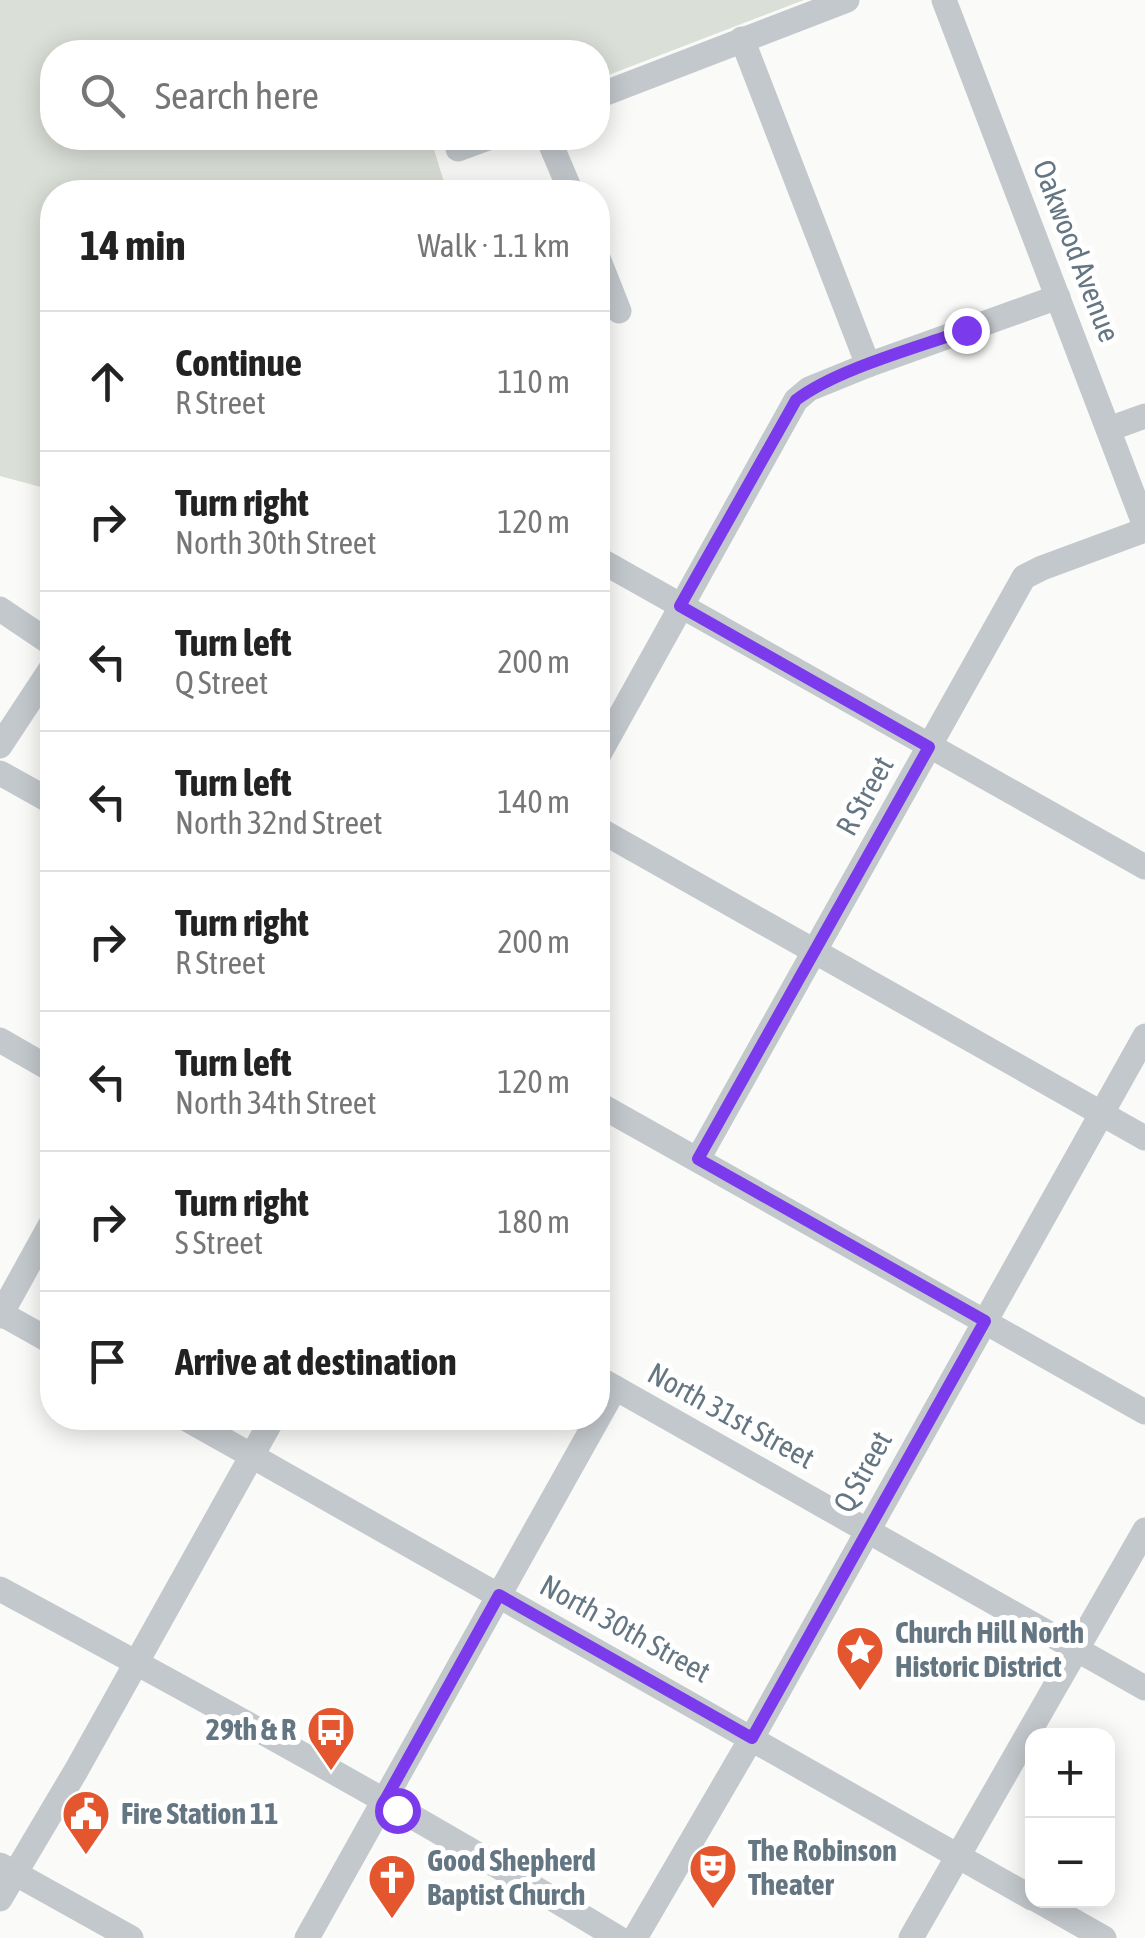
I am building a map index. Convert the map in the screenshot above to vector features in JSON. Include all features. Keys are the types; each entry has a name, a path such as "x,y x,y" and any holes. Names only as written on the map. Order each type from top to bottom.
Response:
{"street":[{"path":"610,91 847,0"},
{"name":"Oakwood Avenue","path":"944,0 1145,528"},
{"path":"742,40 868,365"},
{"path":"553,150 566,180"},
{"path":"610,288 619,311"},
{"path":"610,734 796,400 810,389 868,365 1058,297"},
{"path":"1109,429 1145,416"},
{"name":"R Street","path":"698,1159 1024,578 1145,528"},
{"path":"610,567 1145,867"},
{"path":"0,609 40,636"},
{"path":"0,746 40,686"},
{"path":"0,773 40,795"},
{"path":"610,835 1145,1138"},
{"name":"Q Street","path":"635,1938 752,1738 1145,1036"},
{"path":"0,1040 40,1063"},
{"path":"610,1111 1145,1412"},
{"path":"40,1243 0,1314 40,1336"},
{"name":"North 31st Street","path":"610,1385 1145,1688"},
{"name":"North 30th Street","path":"206,1430 1025,1893"},
{"path":"0,1899 7,1869 77,1770 267,1430"},
{"path":"307,1938 499,1595 582,1430"},
{"path":"911,1938 1145,1530"},
{"path":"0,1590 137,1662 618,1938"},
{"path":"7,1869 131,1938"},
{"name":"North 30th Street","path":"1051,1908 1104,1938"}],"shaded area":[{"path":"0,0 804,0 610,74 610,40 40,40 40,150 434,150 443,180 40,180 40,487 0,476"}],"place":[{"name":"Church Hill North Historic District","path":"860,1692"},
{"name":"29th & R","path":"331,1772"},
{"name":"Fire Station 11","path":"86,1856"},
{"name":"The Robinson Theater","path":"713,1910"},
{"name":"Good Shepherd Baptist Church","path":"392,1920"}],"route":[{"path":"397,1810 384,1802 499,1595 752,1738 985,1321 698,1159 929,747 680,606 796,400 810,389 868,365 966,330"}]}
